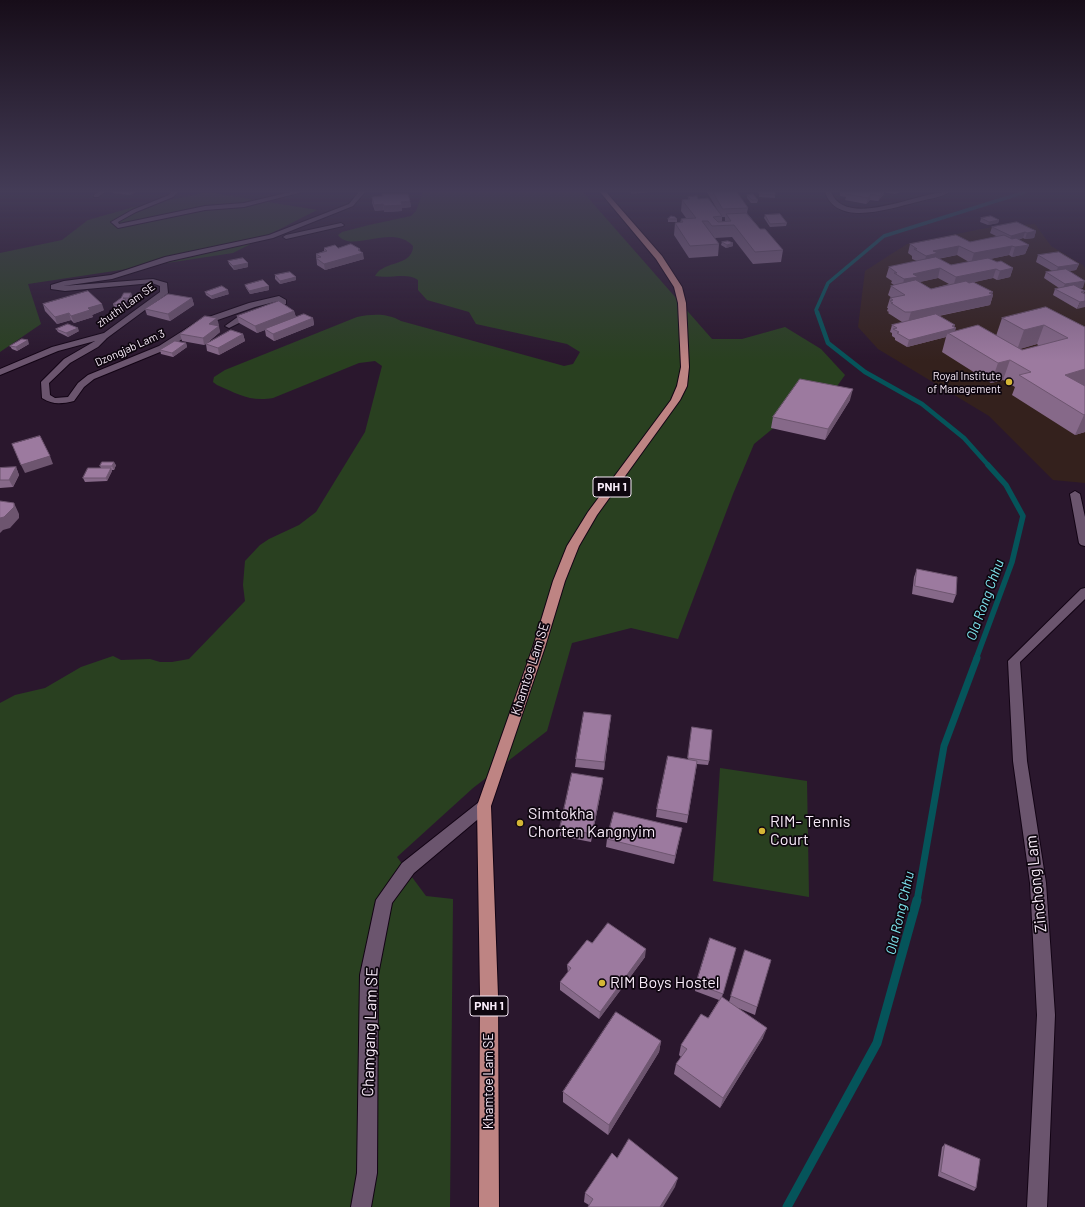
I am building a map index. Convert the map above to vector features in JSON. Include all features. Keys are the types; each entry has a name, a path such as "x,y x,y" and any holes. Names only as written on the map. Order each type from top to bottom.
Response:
{"main road":[{"name":"Khamtoe Lam SE","path":"489,1207 490,996 484,806 539,647 558,581 573,546 592,514 675,400 682,386 685,366 682,303 678,287 651,248"}],"street":[{"name":"zhuthi Lam SE","path":"0,372 55,348 107,335 164,293 164,285 153,281 65,289 54,287 64,283 112,277 168,259 218,248"},
{"name":"Dzongjab Lam 3","path":"107,335 95,345 67,361 45,382 45,396 53,401 71,399 81,385 91,377 162,348 203,322 252,305 279,298 283,302 242,318 229,326"},
{"path":"1075,494 1085,543"},
{"name":"Zinchong Lam","path":"1037,1207 1046,1015 1038,883 1020,761 1014,661 1085,592"},
{"name":"Chamgang Lam SE","path":"361,1207 366,1173 369,975 384,900 408,868 484,806"}],"shaded area":[{"name":"Royal Institute of Management","path":"900,248 1055,248 1083,265 1085,268 1085,483 1053,480 989,416 878,349 858,327 865,271"}],"green space":[{"path":"22,248 242,248 233,253 28,284 41,324 0,352 0,253"},
{"path":"413,248 632,248 712,339 742,339 785,327 821,349 845,375 815,417 782,421 754,444 733,494 678,639 631,628 572,643 547,731 473,788 397,857 426,896 453,899 450,1207 0,1207 0,703 15,695 45,688 81,667 113,656 121,660 150,659 160,662 172,662 189,659 245,601 243,585 245,561 260,545 269,539 299,525 316,512 365,432 382,366 375,361 359,363 273,398 265,399 244,396 213,382 214,377 225,370 357,317 369,315 385,315 401,321 564,366 573,364 580,352 567,344 476,324 469,312 427,300 418,290 418,280 414,278 409,276 375,276 381,269 406,259 412,252"},
{"name":"RIM- Tennis Court","path":"720,768 807,781 809,897 713,881"}],"building":[{"path":"324,248 359,248 360,249 358,250 363,253 324,264 316,258 321,257 316,254 327,251"},
{"path":"752,248 782,248 783,250 755,252"},
{"path":"947,248 933,251 938,253 926,256 914,249"},
{"path":"964,248 999,248 974,253"},
{"path":"1059,252 1079,264 1058,267 1038,255"},
{"path":"936,257 951,265 988,258 997,262 1001,261 1013,268 1000,271 996,269 956,277 940,268 913,274 918,277 904,279 894,273 897,273 889,267"},
{"path":"243,258 248,263 233,266 228,261"},
{"path":"1066,269 1085,281 1065,284 1046,272"},
{"path":"290,272 296,277 280,281 275,275"},
{"path":"263,280 269,286 249,291 245,285"},
{"path":"916,280 931,289 966,281 969,283 973,282 993,292 989,293 993,295 911,312 905,312 891,303 893,303 890,301 893,300 890,298 905,295 891,286"},
{"path":"1074,285 1085,291 1081,292 1085,294 1085,301 1080,302 1055,289"},
{"path":"222,286 228,290 211,296 205,292"},
{"path":"88,291 102,304 88,308 90,310 71,316 69,313 55,317 43,304"},
{"path":"124,293 131,293 129,298 123,298 126,299 119,305 113,304 121,298"},
{"path":"168,294 192,298 168,314 145,309"},
{"path":"279,301 294,311 255,326 237,316"},
{"path":"1046,307 1085,327 1085,369 1065,375 1085,386 1084,415 1019,375 1031,372 1010,360 998,363 948,333 978,325 1022,350 1068,338 1044,325 1024,330 1002,318"},
{"path":"304,314 313,318 273,334 265,329"},
{"path":"936,314 955,325 952,326 956,328 909,340 893,329 897,328 892,325"},
{"path":"205,316 217,318 209,324 219,326 203,338 180,334"},
{"path":"68,324 78,328 66,333 56,329"},
{"path":"231,330 243,334 218,348 206,344"},
{"path":"22,339 28,340 16,347 10,346"},
{"path":"175,341 186,343 172,353 160,350"},
{"path":"800,379 853,389 828,429 773,417"},
{"path":"40,436 50,456 21,465 12,444"},
{"path":"102,462 114,462 112,466 100,466"},
{"path":"16,467 9,480 0,480 0,468"},
{"path":"88,468 111,468 106,478 83,478"},
{"path":"0,501 14,503 14,507 4,517 0,518"},
{"path":"917,569 957,577 956,595 915,586"},
{"path":"584,712 611,715 604,762 576,759"},
{"path":"692,727 712,730 709,761 688,758"},
{"path":"668,756 697,761 688,815 657,809"},
{"path":"572,773 603,778 592,834 560,828"},
{"path":"614,812 682,828 675,856 607,839"},
{"path":"608,923 646,949 600,1012 560,982 571,968 567,965 587,940 592,943"},
{"path":"710,938 736,948 723,994 696,984"},
{"path":"745,950 771,960 757,1007 731,996"},
{"path":"722,997 767,1028 723,1098 676,1064 687,1049 681,1045 701,1014 708,1018"},
{"path":"616,1012 661,1041 609,1125 563,1092"},
{"path":"629,1139 678,1178 660,1207 588,1207 593,1199 585,1193 612,1153 617,1158"},
{"path":"945,1144 980,1159 976,1188 941,1172"}],"waterway":[{"name":"Ola Rong Chhu","path":"817,313 816,310 828,283 869,248"},
{"name":"Ola Rong Chhu","path":"817,312 828,343 865,372 922,404 964,438 989,466"},
{"name":"Ola Rong Chhu","path":"976,659 1012,562 1023,516 1006,485 988,465"},
{"name":"Ola Rong Chhu","path":"917,901 944,746 977,658"},
{"name":"Ola Rong Chhu","path":"787,1207 877,1043 917,900"}],"place":[{"name":"Royal Institute of Management","path":"1009,382"},
{"name":"Simtokha Chorten Kangnyim","path":"520,823"},
{"name":"RIM- Tennis Court","path":"762,831"},
{"name":"RIM Boys Hostel","path":"602,983"}]}
